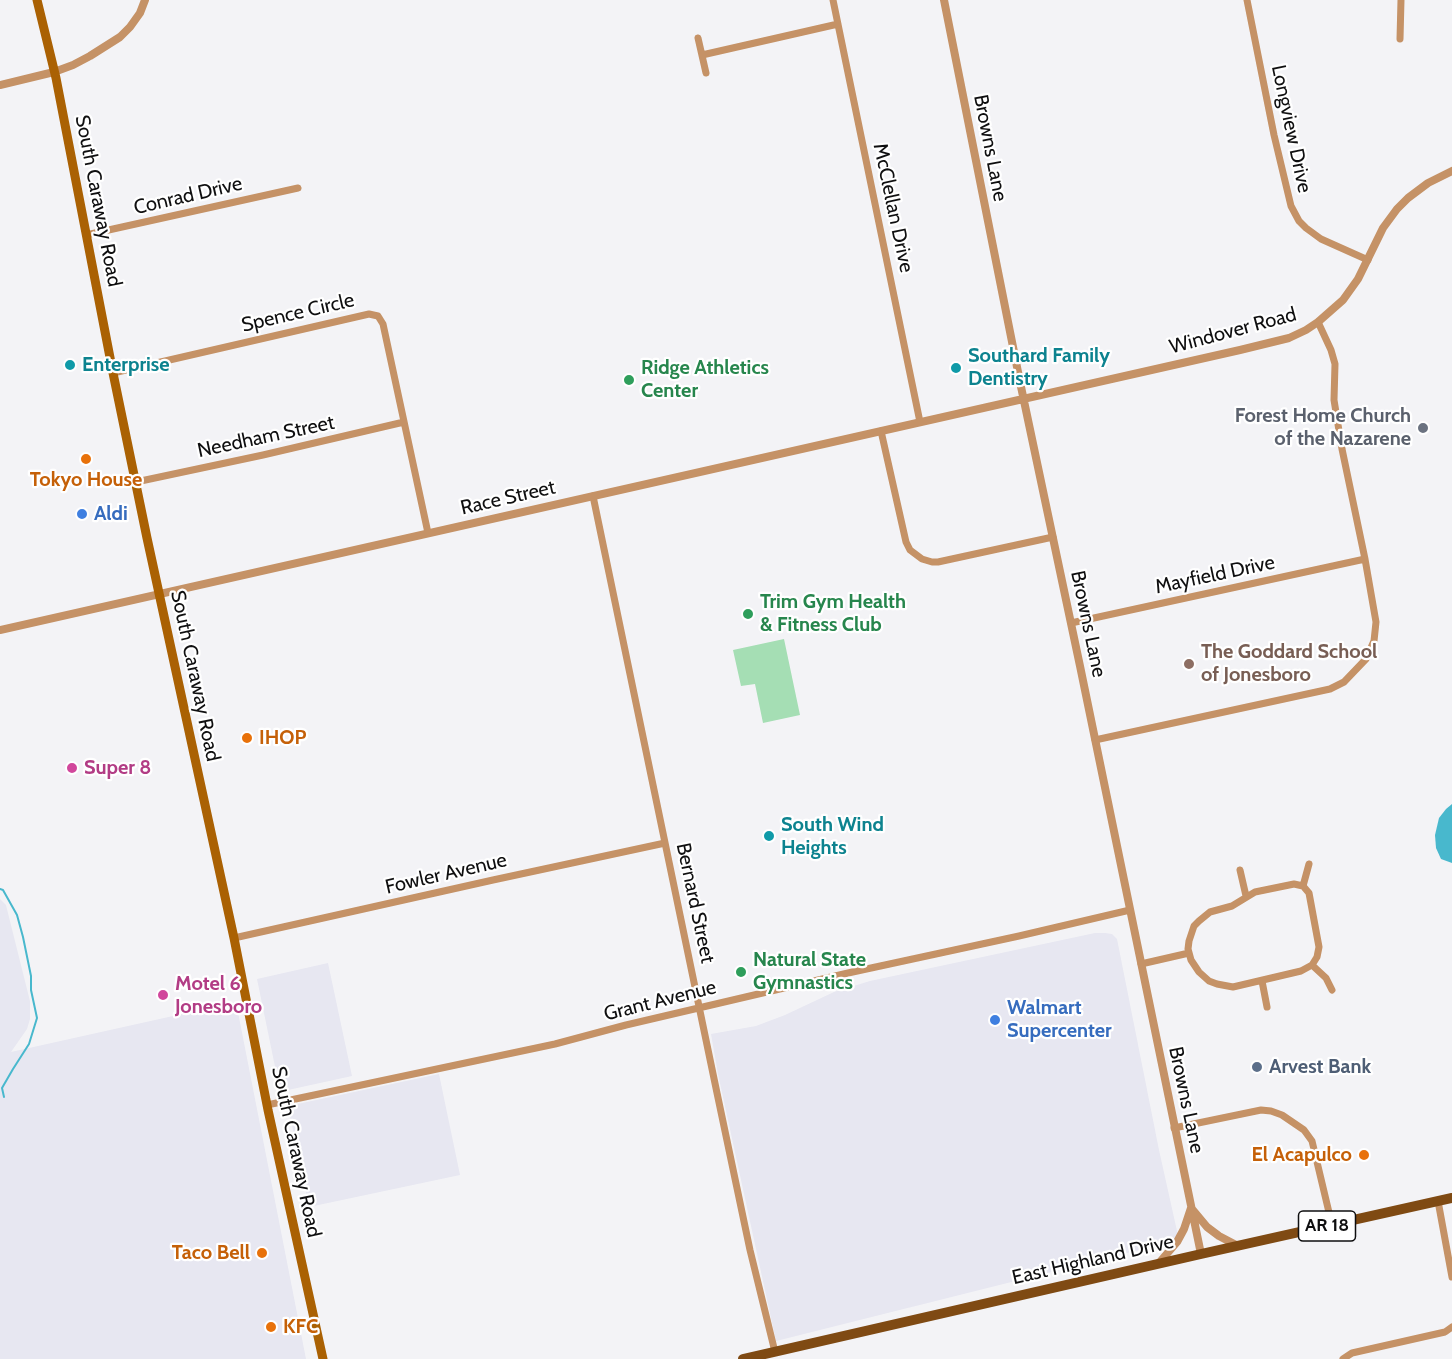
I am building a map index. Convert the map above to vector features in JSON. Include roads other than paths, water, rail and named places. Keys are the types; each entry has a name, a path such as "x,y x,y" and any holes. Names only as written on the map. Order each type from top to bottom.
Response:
{"main road":[{"name":"South Caraway Road","path":"37,0 54,72 159,595 323,1359"},
{"name":"East Highland Drive","path":"743,1359 779,1354 1201,1254 1452,1198"}],"street":[{"path":"0,85 54,72 82,60 120,37 140,13 145,0"},
{"name":"McClellan Drive","path":"833,0 920,422"},
{"name":"Browns Lane","path":"944,0 1201,1254"},
{"name":"Longview Drive","path":"1247,0 1291,206 1306,228 1321,239 1368,260"},
{"path":"1400,39 1401,0"},
{"path":"702,55 838,24"},
{"path":"698,38 706,73"},
{"name":"Windover Road","path":"1024,398 1240,350 1288,338 1306,330 1343,300 1358,279 1383,228 1408,198 1431,181 1452,171"},
{"name":"Conrad Drive","path":"86,236 298,188"},
{"name":"Spence Circle","path":"113,373 374,314 383,324 428,533"},
{"path":"1095,740 1330,689 1344,682 1366,659 1374,641 1376,622 1334,400 1335,364 1318,322"},
{"name":"Race Street","path":"0,630 1024,398"},
{"name":"Needham Street","path":"136,482 328,441 404,422"},
{"path":"881,431 906,542 910,550 922,559 938,562 1053,537"},
{"name":"Bernard Street","path":"593,496 750,1250 779,1354"},
{"name":"Mayfield Drive","path":"1071,623 1365,560"},
{"name":"Fowler Avenue","path":"234,938 665,843"},
{"path":"1303,886 1310,864"},
{"path":"1239,870 1246,896"},
{"path":"1294,884 1303,886 1309,893 1319,947 1317,957 1312,964 1301,971 1233,987 1209,981 1199,972 1191,960 1189,941 1194,926 1199,921 1210,912 1233,906 1255,892 1294,884"},
{"name":"Grant Avenue","path":"267,1105 555,1044 700,1008 1130,910"},
{"path":"1141,963 1189,953"},
{"path":"1312,964 1326,978 1332,990"},
{"path":"1262,981 1267,1006"},
{"path":"1174,1128 1261,1110 1282,1115 1304,1130 1312,1141 1332,1225"},
{"path":"1438,1201 1452,1278"},
{"path":"1191,1208 1207,1227 1238,1246"},
{"path":"1158,1264 1177,1242 1191,1208"},
{"path":"1343,1359 1352,1353 1445,1332 1452,1327"}],"water":[{"path":"1452,804 1452,863 1441,859 1436,848 1435,835 1439,818"}],"waterway":[{"path":"0,889 3,890 17,915 31,976 31,990 37,1018 29,1044 2,1088 4,1097"}],"place":[{"name":"Enterprise","path":"70,365"},
{"name":"Southard Family Dentistry","path":"956,368"},
{"name":"Ridge Athletics Center","path":"629,380"},
{"name":"Forest Home Church of the Nazarene","path":"1423,428"},
{"name":"Tokyo House","path":"86,459"},
{"name":"Aldi","path":"82,514"},
{"name":"Trim Gym Health & Fitness Club","path":"748,614"},
{"name":"The Goddard School of Jonesboro","path":"1189,664"},
{"name":"IHOP","path":"247,738"},
{"name":"Super 8","path":"72,768"},
{"name":"South Wind Heights","path":"769,836"},
{"name":"Natural State Gymnastics","path":"741,972"},
{"name":"Motel 6 Jonesboro","path":"163,995"},
{"name":"Walmart Supercenter","path":"995,1020"},
{"name":"Arvest Bank","path":"1257,1067"},
{"name":"El Acapulco","path":"1364,1155"},
{"name":"Taco Bell","path":"262,1253"},
{"name":"KFC","path":"271,1327"}]}
